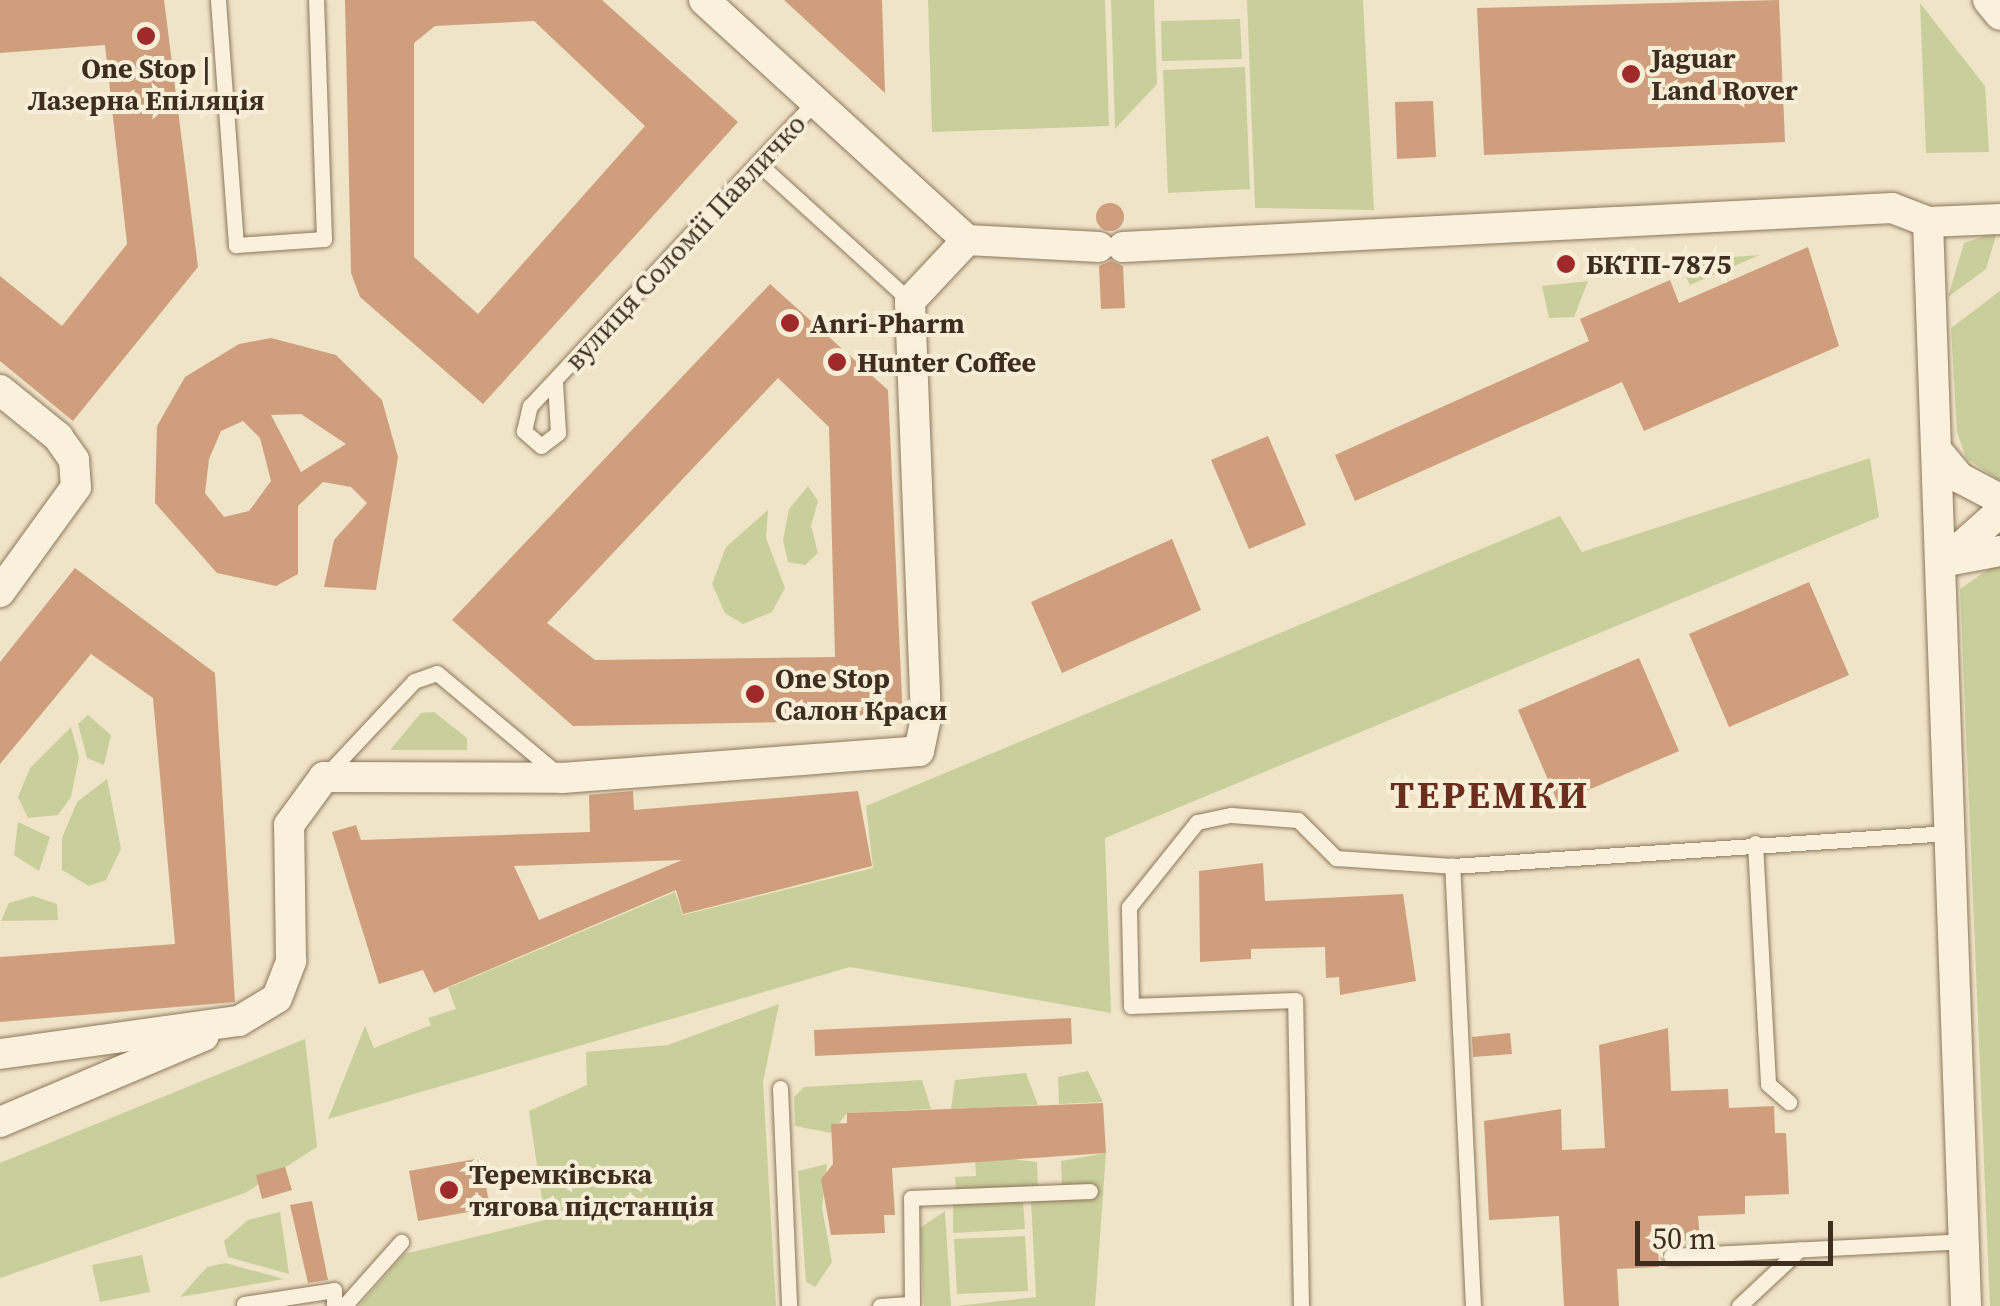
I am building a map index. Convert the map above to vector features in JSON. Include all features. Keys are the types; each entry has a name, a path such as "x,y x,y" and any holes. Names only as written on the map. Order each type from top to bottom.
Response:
{"street":[{"path":"704,0 967,240 1111,247 1892,208 1928,222 2000,219"},
{"path":"1988,0 2000,15"},
{"path":"1928,222 1944,562 1949,833 1966,1306"},
{"path":"0,1122 239,1021 277,998 291,961 288,825 324,778 562,778 919,751 926,719 910,300 967,240"},
{"path":"0,390 58,437 74,460 76,487 0,592"},
{"path":"1938,452 1960,478 2000,499"},
{"path":"1944,562 2000,512"},
{"path":"1944,562 2000,551"},
{"path":"0,1054 239,1021"}],"lane":[{"path":"218,0 236,245 324,239 316,0"},
{"name":"вулиця Соломії Павличко","path":"556,382 814,102"},
{"path":"758,164 910,300"},
{"path":"324,778 414,681 436,672 562,778"},
{"path":"1301,1306 1294,1000 1131,1006 1129,907 1197,822 1231,815 1298,820 1336,858 1452,866 1754,842 1949,833"},
{"path":"1754,842 1768,1084 1789,1102"},
{"path":"1452,866 1472,1306"},
{"path":"780,1088 789,1306"},
{"path":"880,1306 912,1304 912,1198 1090,1191"},
{"path":"1671,1256 1963,1241"},
{"path":"344,1306 401,1242"},
{"path":"1738,1306 1800,1249"},
{"path":"244,1304 334,1290 334,1306"}],"green space":[{"path":"928,0 1105,0 1109,126 932,132"},
{"path":"1111,0 1154,0 1157,84 1115,129"},
{"path":"1247,0 1363,0 1374,210 1255,208"},
{"path":"1920,3 1985,86 1989,152 1926,153"},
{"path":"1240,19 1242,59 1162,61 1161,21"},
{"path":"1245,67 1250,189 1168,193 1163,70"},
{"path":"1997,232 1986,269 1948,297 1964,243"},
{"path":"1760,255 1690,285 1682,268 1648,274 1642,264"},
{"path":"1588,281 1574,317 1549,318 1542,286"},
{"path":"2000,291 2000,481 1966,458 1957,432 1951,328"},
{"path":"1870,458 1879,517 1105,838 1111,1013 850,967 328,1119 365,1026 374,1048 431,1025 428,1018 456,1009 448,988 675,892 683,915 873,868 866,806 1560,516 1582,552"},
{"path":"808,486 818,501 811,526 818,553 805,565 788,562 783,540 789,509"},
{"path":"768,510 766,538 785,588 772,612 743,624 725,613 712,584 726,547"},
{"path":"2000,561 2000,1306 1990,1306 1960,589"},
{"path":"434,712 467,738 467,750 390,750 421,713"},
{"path":"88,715 111,735 104,765 87,758 78,724"},
{"path":"71,727 79,757 71,797 58,815 28,818 18,797 30,768"},
{"path":"107,779 121,849 106,880 89,886 62,870 62,838 77,802"},
{"path":"18,822 50,837 39,871 14,855"},
{"path":"33,896 57,904 58,920 1,921 9,903"},
{"path":"779,1004 763,1082 776,1306 359,1306 404,1254 545,1220 529,1111 587,1085 586,1052 668,1045"},
{"path":"305,1039 317,1147 245,1193 0,1278 0,1163"},
{"path":"1088,1071 1103,1102 1059,1104 1058,1077"},
{"path":"1026,1073 1038,1105 951,1109 955,1080"},
{"path":"922,1080 931,1109 847,1113 831,1133 795,1126 794,1097 804,1087"},
{"path":"1106,1153 1095,1306 957,1306 1036,1297 1031,1201 1094,1198 1093,1185 1062,1186 1061,1161"},
{"path":"975,1159 1037,1162 1038,1187 956,1191 955,1177 976,1176"},
{"path":"827,1164 822,1208 832,1262 815,1287 806,1282 798,1171"},
{"path":"1023,1201 1025,1229 953,1233 953,1205"},
{"path":"945,1211 951,1306 924,1306 920,1228"},
{"path":"280,1212 289,1274 228,1257 224,1241 248,1220"},
{"path":"1025,1236 1028,1291 957,1294 954,1239"},
{"path":"142,1255 150,1292 100,1302 92,1265"},
{"path":"225,1263 284,1279 180,1297 207,1267"}],"building":[{"path":"0,0 164,0 198,267 73,421 0,361 0,276 62,326 127,244 105,45 0,53"},
{"path":"345,0 602,0 738,122 483,404 360,297 351,273","holes":["534,21 645,126 478,314 414,257 414,43 435,26"]},
{"path":"784,0 882,0 885,93"},
{"name":"Jaguar Land Rover","path":"1779,0 1785,142 1484,155 1477,8"},
{"path":"1433,101 1436,157 1397,159 1395,102"},
{"path":"1110,203 1120,207 1124,217 1120,227 1110,231 1100,227 1096,217 1100,207"},
{"path":"1808,247 1839,346 1644,431 1622,382 1355,501 1335,455 1589,341 1580,319 1670,280 1679,303"},
{"path":"1111,261 1123,266 1125,308 1101,309 1099,266"},
{"path":"770,284 888,390 903,720 573,726 452,620","holes":["778,378 829,427 835,657 595,660 547,623"]},
{"path":"271,338 336,355 382,400 398,457 376,590 324,587 334,540 367,503 351,487 323,482 298,506 298,574 276,586 217,573 155,503 157,426 185,377 239,344","holes":["301,414 346,444 301,472 271,415","243,421 260,438 271,481 249,511 224,517 205,493 209,459 221,431"]},
{"path":"1268,436 1306,525 1249,549 1211,460"},
{"path":"1172,539 1201,610 1062,673 1031,602"},
{"path":"75,568 215,673 235,1002 0,1022 0,957 175,944 153,698 91,654 0,764 0,662"},
{"path":"1809,582 1849,675 1729,727 1689,634"},
{"path":"1639,658 1679,751 1558,803 1518,710"},
{"path":"633,791 634,810 858,791 872,866 683,914 676,890 434,993 423,970 379,984 332,832 356,825 361,840 590,832 589,795","holes":["682,860 539,920 514,866"]},
{"path":"1263,863 1265,901 1403,894 1416,981 1340,995 1339,977 1326,978 1325,947 1251,949 1251,959 1200,962 1199,871"},
{"path":"1071,1018 1072,1044 815,1056 814,1030"},
{"path":"1668,1028 1671,1091 1728,1089 1729,1108 1774,1106 1775,1133 1786,1133 1789,1194 1745,1196 1745,1214 1698,1216 1700,1240 1658,1242 1659,1267 1617,1269 1619,1306 1564,1306 1559,1216 1489,1220 1484,1121 1561,1109 1562,1150 1605,1148 1599,1045"},
{"path":"1510,1033 1512,1054 1473,1057 1472,1037"},
{"path":"1103,1103 1106,1153 892,1168 895,1215 884,1215 885,1233 831,1235 821,1179 833,1164 831,1124 847,1123 847,1113"},
{"name":"Теремківська тягова підстанція","path":"481,1158 490,1208 418,1221 409,1171"},
{"path":"285,1167 292,1190 262,1199 256,1175"},
{"path":"312,1201 328,1280 308,1283 290,1205"}],"place":[{"name":"One Stop | Лазерна Епіляція","path":"146,36"},
{"name":"Jaguar Land Rover","path":"1631,74"},
{"name":"БКТП-7875","path":"1566,264"},
{"name":"Anri-Pharm","path":"790,323"},
{"name":"Hunter Coffee","path":"837,362"},
{"name":"One Stop Салон Краси","path":"755,694"},
{"name":"Теремківська тягова підстанція","path":"449,1190"}],"district":[{"name":"ТЕРЕМКИ","path":"1490,796"}]}
